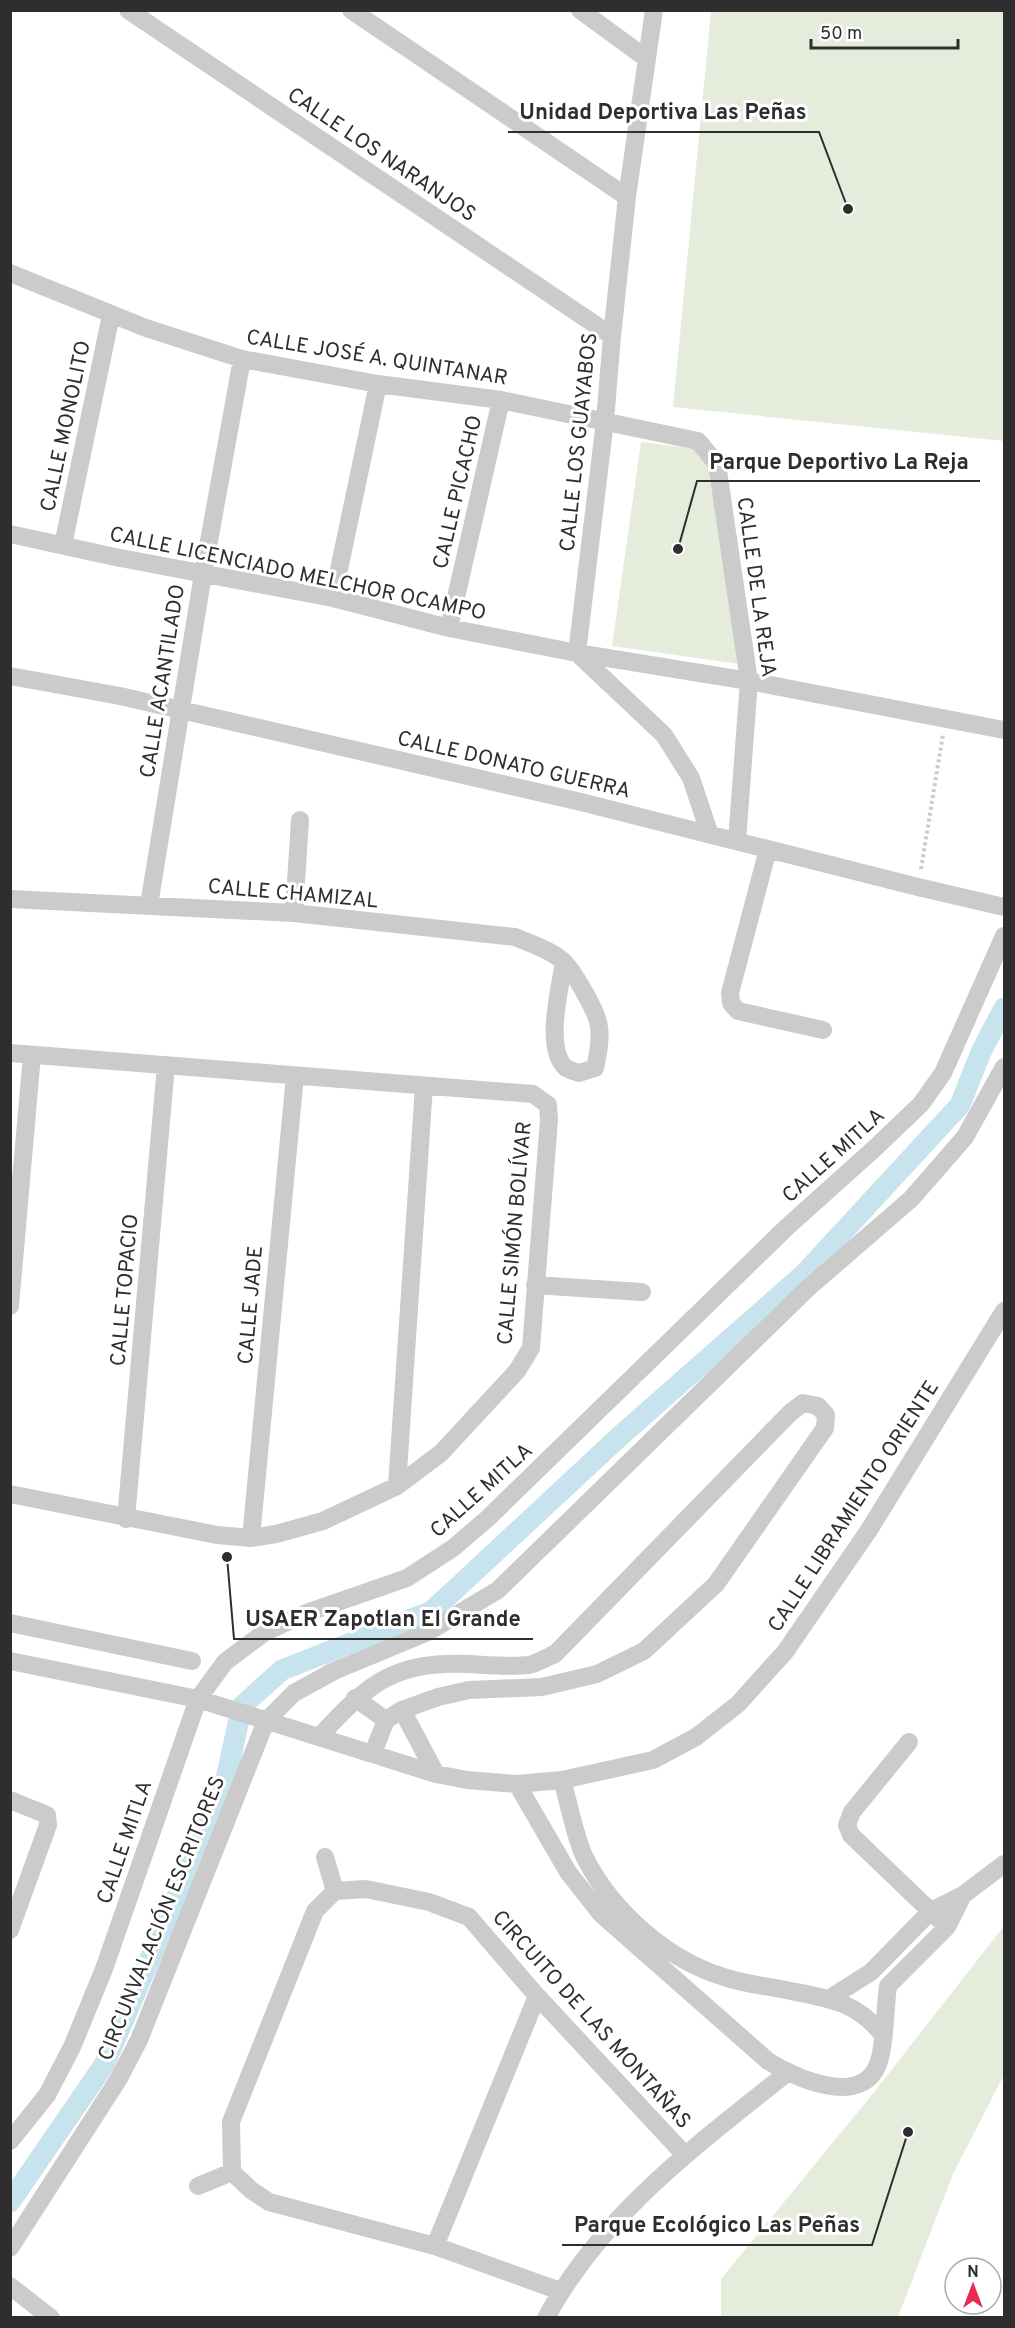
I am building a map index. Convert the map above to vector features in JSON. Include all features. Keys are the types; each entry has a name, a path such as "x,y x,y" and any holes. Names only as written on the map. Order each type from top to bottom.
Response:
{"street":[{"name":"CALLE LOS NARANJOS","path":"128,10 612,336"},
{"path":"351,10 627,196"},
{"path":"580,10 647,58"},
{"name":"CALLE LOS GUAYABOS","path":"577,653 605,421 627,196 654,10"},
{"name":"CALLE JOSÉ A. QUINTANAR","path":"10,273 111,315 242,359 378,384 501,400 605,421"},
{"name":"CALLE MONOLITO","path":"63,545 111,315"},
{"name":"CALLE ACANTILADO","path":"148,905 202,574 242,359"},
{"path":"333,598 378,384"},
{"name":"CALLE PICACHO","path":"449,628 501,400"},
{"name":"CALLE DE LA REJA","path":"605,421 698,441 717,464 749,681 737,841"},
{"name":"CALLE LICENCIADO MELCHOR OCAMPO","path":"10,534 202,574 333,598 449,628 577,653 749,681 1005,730"},
{"path":"577,653 664,735 691,778 709,832"},
{"name":"CALLE DONATO GUERRA","path":"10,676 120,696 709,832 768,849 1005,907"},
{"path":"294,913 300,820"},
{"path":"768,849 730,993 731,1003 738,1011 823,1030"},
{"name":"CALLE CHAMIZAL","path":"10,898 294,913 515,937 541,947 564,962 584,991 600,1025 599,1053 595,1068 579,1073 567,1069 559,1059 554,1035 564,962"},
{"name":"CALLE MITLA","path":"10,2141 47,2095 72,2047 207,1702 225,1662 265,1632 309,1612 406,1578 453,1548 487,1519 787,1227 921,1104 943,1073 1005,936"},
{"path":"10,1053 424,1086 397,1486"},
{"path":"10,1306 32,1055"},
{"name":"CALLE TOPACIO","path":"126,1519 166,1065"},
{"path":"258,1718 294,1693 334,1671 428,1632 498,1590 808,1288 911,1199 965,1137 1005,1067"},
{"name":"CALLE JADE","path":"251,1538 295,1076"},
{"name":"CALLE SIMÓN BOLÍVAR","path":"10,1494 126,1519 217,1535 251,1538 276,1534 323,1521 397,1486 441,1453 517,1371 531,1348 549,1120 548,1106 533,1094 424,1086"},
{"path":"535,1286 642,1292"},
{"name":"CALLE LIBRAMIENTO ORIENTE","path":"10,1661 207,1702 436,1774 467,1780 517,1784 562,1780 653,1760 696,1737 738,1704 785,1652 869,1530 1005,1311"},
{"path":"319,1737 355,1698 383,1679 416,1666 450,1663 531,1665 555,1654 790,1413 803,1403 818,1406 826,1415 825,1428 716,1584 644,1651 597,1674 543,1687 468,1690 438,1697 402,1710 386,1720 373,1753"},
{"path":"10,1623 192,1661"},
{"path":"355,1698 386,1720"},
{"path":"402,1710 436,1774"},
{"name":"CIRCUNVALACIÓN ESCRITORES","path":"10,2248 118,2080 139,2040 258,1718"},
{"path":"909,1742 852,1812 847,1825 851,1835 947,1927"},
{"path":"562,1780 585,1858 607,1892 642,1931 682,1961 724,1978 830,1998 854,2009 872,2021 882,2034"},
{"path":"517,1784 568,1872 601,1914 768,2061 787,2073 817,2084 839,2087 860,2083 873,2075 882,2052 888,1986 947,1927 963,1895"},
{"path":"10,1800 46,1815 48,1825 10,1930"},
{"path":"325,1857 335,1891 315,1911 231,2121 232,2172 251,2190 269,2202 435,2246 560,2291"},
{"path":"830,1998 871,1972 932,1911 963,1895 1005,1864"},
{"name":"CIRCUITO DE LAS MONTAÑAS","path":"335,1891 366,1889 429,1902 470,1917 537,1996 685,2155"},
{"path":"871,1972 888,1986"},
{"path":"435,2246 537,1996"},
{"path":"546,2318 560,2291 591,2249 627,2208 685,2155 787,2073"},
{"path":"198,2186 232,2172"},
{"path":"10,2286 51,2318"}],"path":[{"path":"918,887 945,718"}],"green space":[{"path":"711,11 1004,11 1004,441 673,407"},
{"path":"641,442 712,451 753,666 612,646"},
{"path":"1004,1926 1004,2075 953,2174 898,2317 721,2317 721,2279 875,2091"}],"waterway":[{"path":"10,2202 104,2065 224,1788 242,1706 282,1670 432,1611 619,1437 804,1274 960,1105 981,1052 1004,1008"}],"place":[{"name":"Unidad Deportiva Las Peñas","path":"848,209"},
{"name":"Parque Deportivo La Reja","path":"678,549"},
{"name":"USAER Zapotlan El Grande","path":"227,1557"},
{"name":"Parque Ecológico Las Peñas","path":"908,2132"}]}
